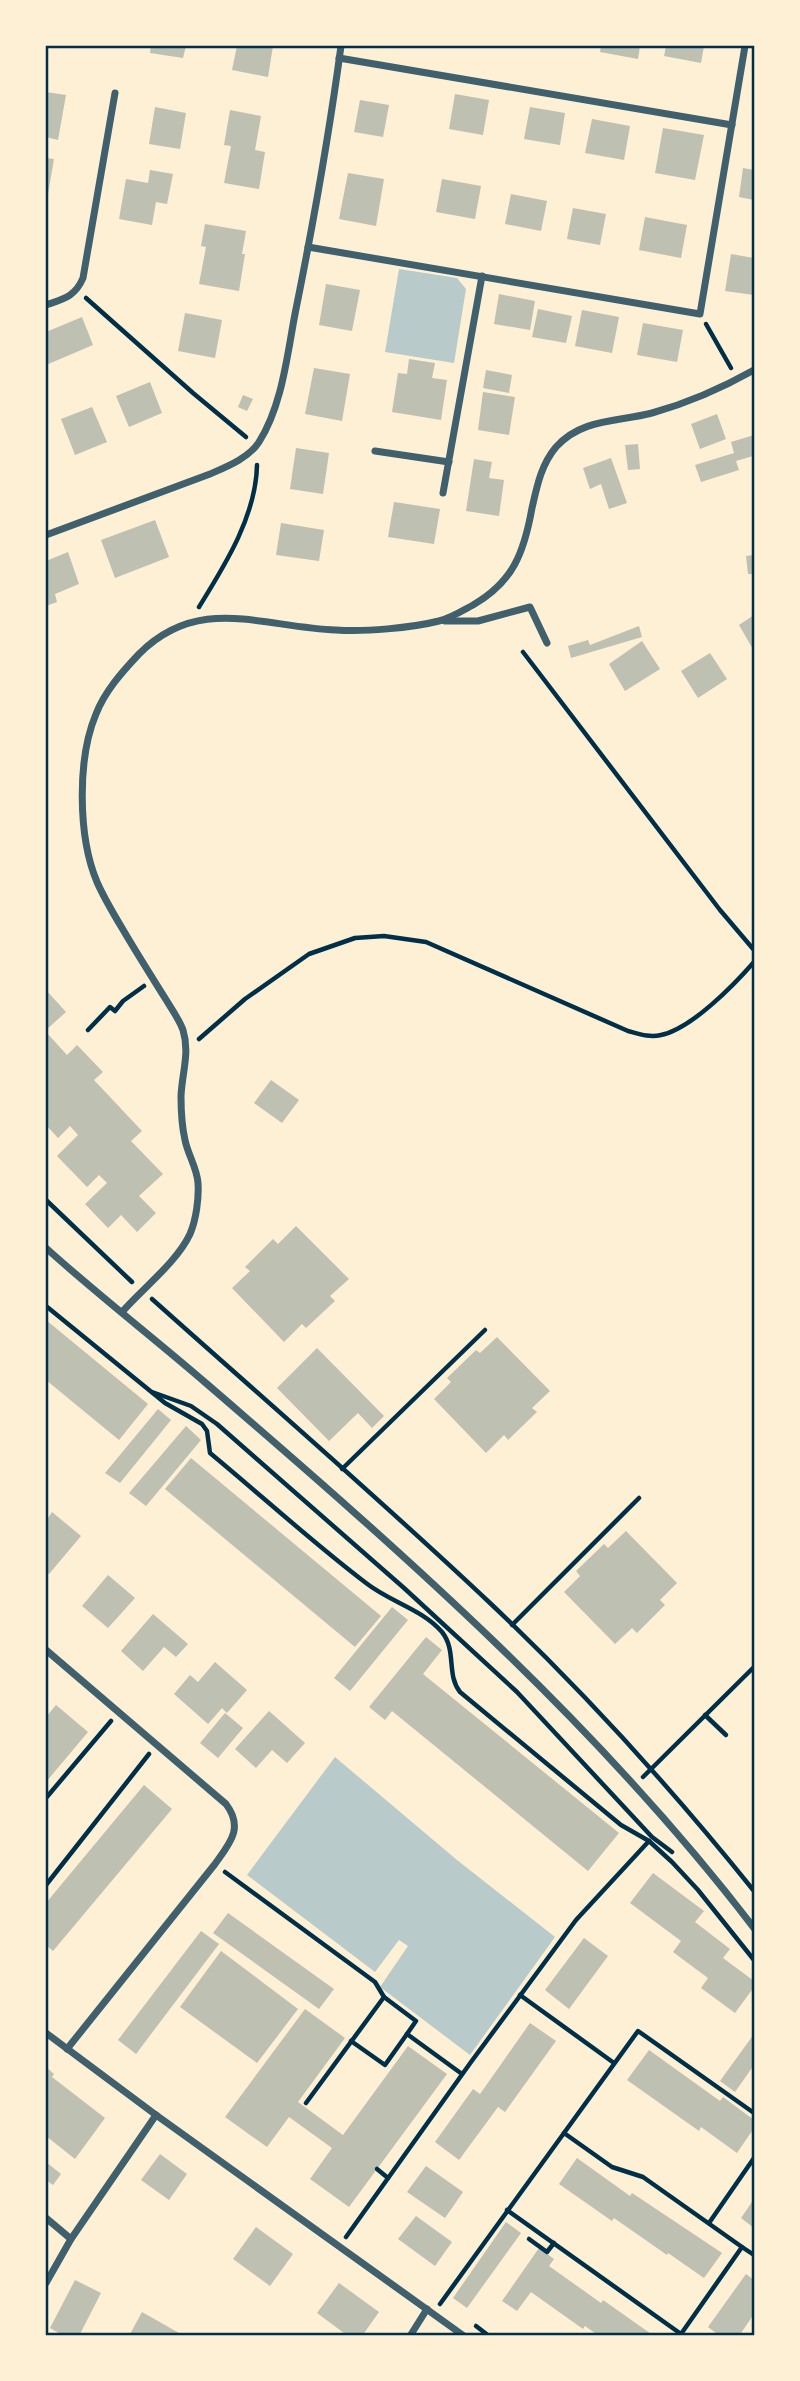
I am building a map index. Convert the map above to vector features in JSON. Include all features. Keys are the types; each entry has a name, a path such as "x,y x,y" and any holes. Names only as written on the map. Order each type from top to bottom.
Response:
{"street":[{"path":"46,534 210,474 234,463 257,446 269,425 277,399 308,247 341,46"},
{"path":"308,247 700,314 745,46"},
{"path":"339,58 732,125"},
{"path":"46,305 78,290 83,278 115,93"},
{"path":"443,493 482,276"},
{"path":"441,621 482,599 508,577 523,549 537,482 544,464 572,433 597,423 648,414 700,397 754,370"},
{"path":"375,451 449,462"},
{"path":"122,1312 180,1251 196,1214 198,1181 184,1140 181,1095 187,1049 182,1026 120,925 96,880 87,845 83,786 89,732 96,712 120,675 141,652 163,634 190,621 213,617 338,630 441,621 478,621 530,607 547,643"},
{"path":"46,1248 208,1385 461,1610 533,1678 674,1828 754,1928"},
{"path":"46,1650 226,1804 233,1814 235,1829 229,1844 215,1864 67,2049"},
{"path":"46,2033 464,2336"},
{"path":"46,2283 71,2239 156,2115"},
{"path":"46,2218 71,2239"},
{"path":"410,2336 431,2311"}],"path":[{"path":"94,306 257,446 256,480 247,514 221,570 190,621"},
{"path":"700,314 738,379"},
{"path":"523,652 720,910 754,950"},
{"path":"187,1049 245,999 309,954 355,938 384,936 426,942 628,1031 647,1036 662,1035 692,1019 732,988 754,962"},
{"path":"88,1030 110,1007 114,1011 123,1001 154,980"},
{"path":"46,1200 141,1290 512,1625 607,1720 693,1816 754,1891"},
{"path":"46,1306 165,1403 202,1424 208,1431 211,1453 368,1585 426,1617 447,1640 453,1666 453,1683 460,1692 621,1825 651,1839 673,1854 696,1856"},
{"path":"342,1469 485,1330"},
{"path":"148,1390 191,1406 217,1424 404,1588 517,1692 698,1890 754,1960"},
{"path":"512,1625 639,1498"},
{"path":"635,1784 754,1667"},
{"path":"46,1798 119,1712"},
{"path":"705,1715 726,1735"},
{"path":"46,1885 157,1744"},
{"path":"340,2246 576,1920 651,1839 674,1828"},
{"path":"215,1864 375,1982 384,1997 416,2021 385,2066 351,2041"},
{"path":"520,1995 614,2063"},
{"path":"306,2103 384,1997"},
{"path":"431,2311 638,2031 754,2113"},
{"path":"407,2034 462,2074"},
{"path":"564,2133 612,2167 643,2177 754,2255"},
{"path":"709,2223 754,2158"},
{"path":"377,2169 388,2178"},
{"path":"507,2210 682,2334 743,2247"},
{"path":"529,2239 547,2252 554,2243"}],"shaded area":[{"path":"399,269 457,278 466,289 454,363 385,352"},
{"path":"335,1757 457,1860 555,1937 470,2055 380,1987 408,1946 399,1940 375,1972 247,1875"}],"building":[{"path":"151,46 186,46 183,58 150,53"},
{"path":"237,46 273,46 268,77 232,70"},
{"path":"601,46 640,46 638,59 600,52"},
{"path":"666,46 704,46 701,63 664,56"},
{"path":"46,92 66,95 58,140 46,137"},
{"path":"455,94 489,100 483,135 449,129"},
{"path":"360,100 389,105 383,137 354,132"},
{"path":"155,107 186,113 180,149 149,144"},
{"path":"530,107 565,113 560,145 524,139"},
{"path":"230,110 261,116 255,150 265,152 259,189 224,183 231,146 224,145"},
{"path":"592,119 630,126 624,160 585,153"},
{"path":"663,128 704,135 695,180 655,173"},
{"path":"46,158 54,159 47,200 46,199"},
{"path":"743,168 754,170 754,200 739,197"},
{"path":"150,170 173,174 167,204 156,202 152,225 119,219 126,179 148,183"},
{"path":"348,173 384,179 376,226 339,219"},
{"path":"442,179 481,186 475,219 436,212"},
{"path":"511,194 547,201 541,231 505,224"},
{"path":"573,208 606,214 600,245 567,239"},
{"path":"645,217 687,225 681,258 639,250"},
{"path":"205,224 246,231 239,291 199,284 206,247 201,246"},
{"path":"731,254 754,258 754,295 725,291"},
{"path":"326,284 360,290 352,331 319,325"},
{"path":"499,294 535,301 530,330 494,324"},
{"path":"538,309 572,316 566,343 532,337"},
{"path":"582,310 619,317 612,353 575,346"},
{"path":"185,313 222,320 215,358 178,351"},
{"path":"82,317 93,345 46,365 46,332"},
{"path":"643,323 683,330 677,362 637,355"},
{"path":"409,359 435,363 432,378 447,380 441,420 392,412 398,373 407,374"},
{"path":"314,368 350,374 342,421 305,414"},
{"path":"486,370 512,375 509,393 483,388"},
{"path":"150,382 162,413 129,427 116,396"},
{"path":"483,392 515,397 509,435 478,430"},
{"path":"243,395 253,399 247,411 238,407"},
{"path":"92,407 107,442 75,455 61,419"},
{"path":"717,414 726,439 700,449 691,424"},
{"path":"754,435 753,456 736,461 739,470 701,482 695,465 734,453 731,442"},
{"path":"638,444 640,469 628,470 625,445"},
{"path":"296,448 329,453 323,494 290,489"},
{"path":"611,458 627,503 609,509 601,484 590,489 583,468"},
{"path":"474,459 492,462 489,478 504,480 499,516 466,511"},
{"path":"394,502 440,509 434,544 388,537"},
{"path":"155,520 169,557 115,578 101,540"},
{"path":"281,523 324,530 319,561 276,555"},
{"path":"68,552 79,584 55,594 57,602 46,606 46,561"},
{"path":"754,555 754,574 748,574 746,556"},
{"path":"754,615 754,651 739,625"},
{"path":"639,626 642,637 571,658 568,646 588,640 590,645"},
{"path":"642,641 660,669 625,691 609,664"},
{"path":"710,653 727,679 698,698 681,671"},
{"path":"46,990 66,1012 46,1030"},
{"path":"46,1032 67,1055 77,1045 103,1072 94,1080 142,1131 131,1141 163,1174 139,1196 156,1213 137,1232 121,1215 108,1228 85,1204 107,1183 99,1175 87,1187 57,1156 78,1135 70,1126 58,1138 46,1125"},
{"path":"271,1080 299,1100 282,1123 254,1103"},
{"path":"296,1226 349,1279 330,1296 335,1301 306,1328 302,1324 284,1342 232,1288 250,1271 245,1267 273,1239 278,1244"},
{"path":"46,1320 148,1404 119,1440 46,1380"},
{"path":"497,1337 550,1391 532,1408 537,1412 508,1440 504,1435 486,1453 434,1399 451,1382 447,1378 476,1350 480,1353"},
{"path":"317,1348 384,1416 372,1428 358,1413 329,1441 277,1388"},
{"path":"158,1409 171,1420 120,1483 105,1473"},
{"path":"186,1426 201,1440 146,1506 129,1493"},
{"path":"191,1458 381,1616 355,1647 165,1489"},
{"path":"52,1512 81,1536 49,1574 46,1572 46,1521"},
{"path":"626,1531 677,1583 660,1600 665,1605 637,1633 632,1628 615,1644 564,1592 580,1576 576,1571 604,1544 608,1548"},
{"path":"108,1575 135,1598 108,1628 82,1606"},
{"path":"392,1607 408,1620 350,1691 334,1678"},
{"path":"153,1614 188,1644 176,1657 164,1647 143,1671 121,1651"},
{"path":"426,1637 442,1650 423,1674 619,1833 588,1871 392,1711 385,1720 369,1707"},
{"path":"215,1662 247,1690 227,1713 222,1708 208,1724 174,1694 190,1675 198,1682"},
{"path":"56,1705 88,1732 46,1782 46,1717"},
{"path":"269,1711 305,1743 287,1763 272,1750 256,1768 235,1749"},
{"path":"225,1713 243,1728 218,1758 200,1743"},
{"path":"144,1785 172,1809 53,1951 46,1945 46,1903"},
{"path":"653,1873 704,1911 695,1922 730,1949 723,1958 754,1981 754,1987 735,2013 701,1988 708,1978 673,1952 681,1941 630,1903"},
{"path":"228,1913 334,1989 319,2009 213,1933"},
{"path":"201,1931 219,1944 136,2054 118,2040"},
{"path":"584,1938 608,1956 569,2009 545,1990"},
{"path":"221,1951 298,2009 257,2063 180,2007"},
{"path":"305,2009 345,2038 298,2102 343,2135 408,2046 447,2074 349,2207 310,2179 332,2148 289,2117 267,2147 225,2117"},
{"path":"530,2023 556,2041 505,2112 498,2107 459,2160 435,2142 473,2089 480,2094"},
{"path":"754,2034 754,2065 735,2092 720,2081"},
{"path":"649,2050 720,2101 723,2097 754,2120 754,2128 737,2153 701,2127 699,2131 627,2080"},
{"path":"46,2067 54,2074 52,2077 105,2118 75,2159 46,2136"},
{"path":"160,2154 187,2174 169,2200 141,2180"},
{"path":"577,2158 630,2196 632,2193 722,2253 704,2278 614,2218 612,2221 559,2184"},
{"path":"46,2162 61,2174 53,2185 46,2180"},
{"path":"426,2166 463,2192 445,2218 407,2192"},
{"path":"754,2199 754,2228 741,2218"},
{"path":"416,2216 452,2242 435,2266 398,2239"},
{"path":"506,2222 521,2233 467,2308 453,2298"},
{"path":"256,2227 293,2254 270,2286 233,2259"},
{"path":"539,2248 554,2259 549,2266 654,2336 599,2336 585,2326 583,2329 531,2292 517,2311 502,2301"},
{"path":"746,2274 754,2280 754,2314 739,2336 720,2336 708,2327"},
{"path":"75,2280 101,2293 79,2336 64,2336 50,2328"},
{"path":"339,2283 379,2312 362,2336 348,2336 317,2313"},
{"path":"142,2312 179,2333 177,2336 129,2336"}]}
